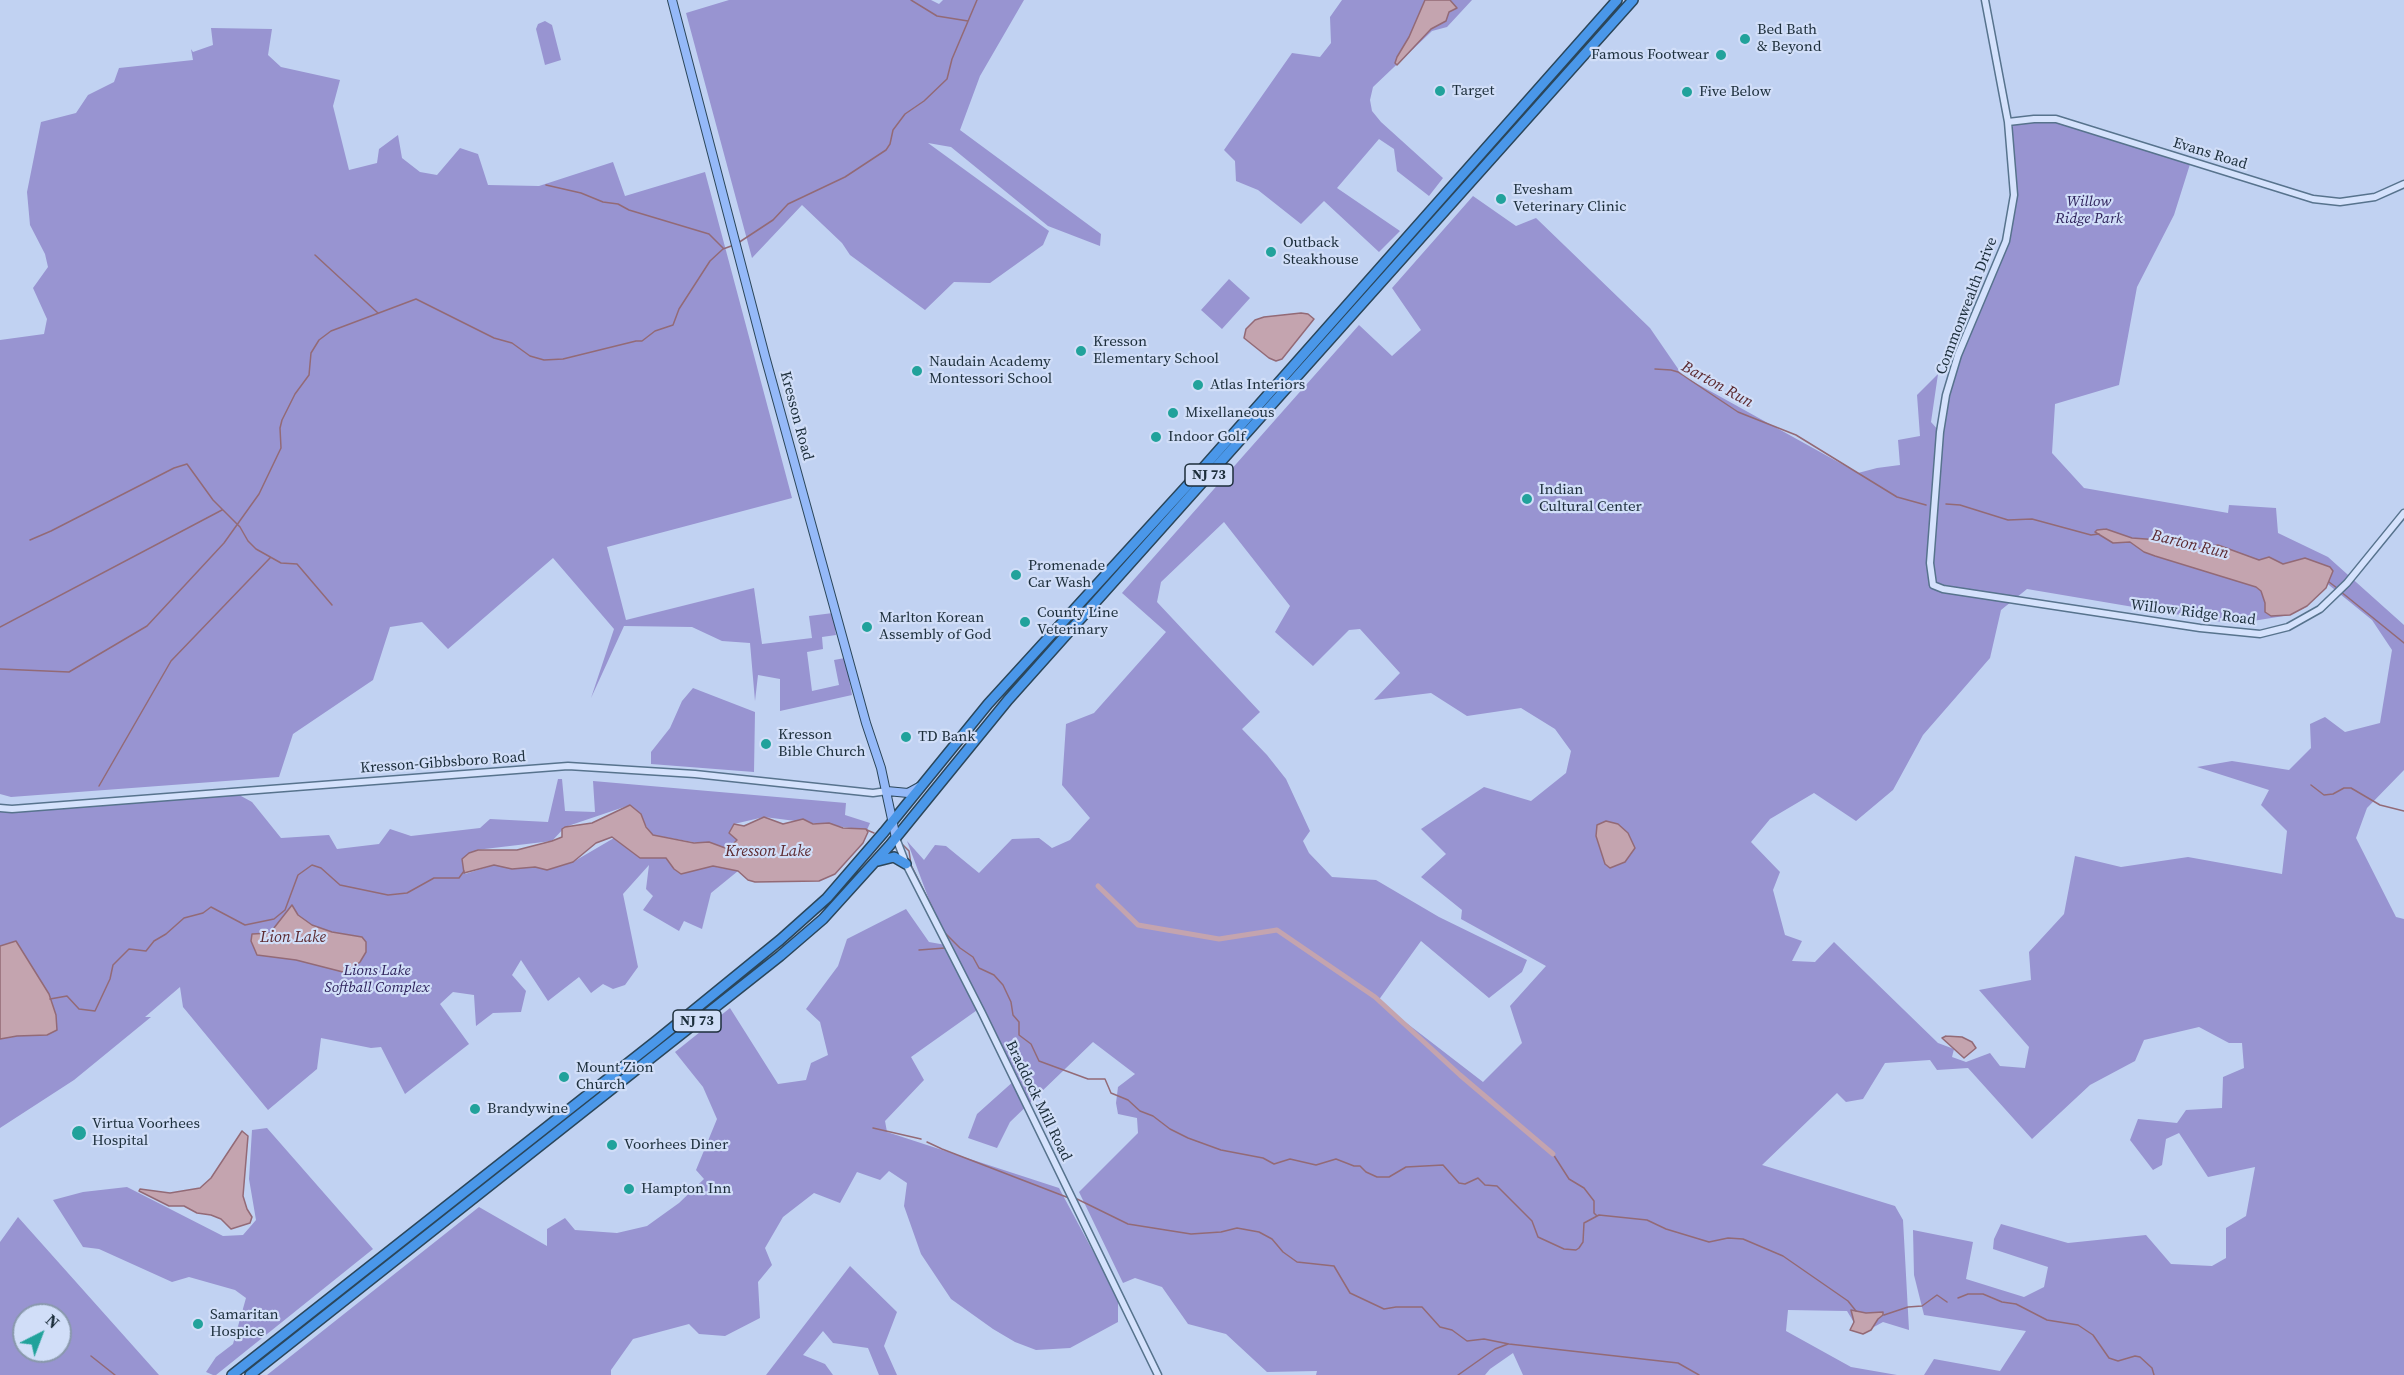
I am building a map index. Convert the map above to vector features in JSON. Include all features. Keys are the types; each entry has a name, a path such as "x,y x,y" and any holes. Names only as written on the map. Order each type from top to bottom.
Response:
{"highway":[{"name":"NJ 73","path":"232,1375 780,940 827,898 988,704 1195,477 1617,0"},
{"name":"NJ 73","path":"250,1375 800,940 823,919 896,838 1008,700 1633,0"},
{"path":"1106,590 1106,581 1116,570 1117,563"},
{"path":"873,863 892,857 906,864"}],"main road":[{"name":"Kresson Road","path":"672,0 738,252 886,791 896,838"},
{"path":"886,791 908,793 921,786"}],"street":[{"name":"Commonwealth Drive","path":"1933,585 1930,563 1940,432 1946,395 1958,355 2007,241 2014,195 2008,122 1985,0"},
{"name":"Evans Road","path":"2008,122 2056,119 2313,199 2340,202 2375,197 2404,184"},
{"name":"Willow Ridge Road","path":"1933,585 1943,589 2206,629 2260,634 2288,627 2320,609 2347,583 2404,513"},
{"name":"Kresson-Gibbsboro Road","path":"0,808 12,809 568,766 695,774 873,793 886,791"},
{"name":"Braddock Mill Road","path":"896,838 906,864 1158,1375"}],"green space":[{"path":"729,0 931,0 939,4 943,0 1024,0 980,76 960,130 1101,234 1100,246 1048,226 951,147 928,143 1049,231 1043,245 990,283 954,282 925,310 850,255 842,243 802,205 752,258 686,13"},
{"path":"1342,0 1472,0 1447,27 1432,31 1373,87 1370,100 1372,111 1381,122 1443,178 1429,196 1397,171 1394,149 1379,139 1337,188 1400,231 1379,252 1324,201 1301,224 1258,190 1236,181 1235,161 1224,150 1292,53 1320,57 1331,43 1330,17"},
{"path":"545,21 552,25 561,60 545,65 536,29 538,24"},
{"path":"211,28 272,29 268,55 281,67 340,80 333,106 349,170 377,163 379,149 398,135 402,158 420,172 437,175 460,148 478,154 488,185 539,186 613,162 625,196 705,172 792,498 607,547 626,620 754,588 762,644 812,638 809,616 833,613 836,635 822,637 823,649 807,652 812,691 839,685 834,660 845,658 852,695 780,711 780,679 758,675 755,701 750,643 722,641 692,627 624,626 591,698 614,629 553,558 448,649 422,622 390,627 373,680 293,734 279,777 11,797 0,794 0,340 44,334 47,319 33,288 48,267 45,254 30,225 27,192 41,122 76,113 88,95 114,82 119,68 193,60 191,49 193,52 213,45"},
{"name":"Willow Ridge Park","path":"2056,119 2191,161 2174,215 2137,287 2119,385 2055,404 2052,453 2084,488 2228,513 2229,505 2276,508 2278,533 2328,557 2404,625 2404,770 2367,808 2356,838 2396,917 2404,919 2404,1375 1924,1375 1934,1359 2000,1371 2026,1331 1924,1315 1914,1275 1913,1230 1973,1242 1966,1279 2024,1297 2044,1287 2048,1267 1993,1249 1994,1239 2001,1224 2068,1243 2146,1235 2171,1264 2212,1266 2226,1258 2226,1228 2246,1216 2255,1167 2208,1177 2179,1133 2166,1139 2162,1165 2153,1170 2130,1140 2138,1119 2177,1123 2186,1110 2222,1108 2223,1077 2244,1068 2242,1043 2229,1043 2199,1027 2144,1040 2135,1061 2090,1085 2032,1139 1968,1068 1937,1070 1930,1060 1885,1063 1863,1099 1846,1102 1837,1093 1762,1165 1895,1206 1903,1220 1909,1330 1883,1322 1861,1334 1847,1311 1788,1310 1786,1331 1851,1367 1897,1375 1523,1375 1513,1353 1485,1375 1316,1375 1317,1371 1267,1372 1226,1334 1188,1324 1162,1287 1135,1278 1123,1283 1079,1192 1138,1133 1137,1118 1118,1114 1116,1103 1118,1087 1135,1074 1093,1042 1010,1122 997,1148 968,1138 977,1114 1015,1080 980,1008 911,1057 924,1080 885,1121 887,1132 1059,1188 1118,1298 1118,1322 1070,1348 1036,1350 1015,1342 951,1299 921,1254 904,1206 907,1183 889,1171 880,1180 857,1172 840,1203 814,1193 783,1217 765,1248 772,1265 758,1282 760,1318 725,1336 699,1334 689,1324 633,1339 611,1370 611,1375 267,1375 479,1207 547,1246 547,1229 565,1218 575,1230 617,1233 647,1226 679,1203 704,1179 696,1170 717,1119 703,1087 675,1052 730,1008 778,1084 806,1080 811,1063 828,1055 820,1022 806,1009 838,966 847,939 906,909 929,942 946,945 907,841 924,860 935,845 946,846 979,873 1012,839 1039,838 1052,848 1070,840 1090,818 1062,785 1066,724 1094,713 1166,632 1122,593 1359,325 1392,356 1421,330 1392,288 1473,196 1516,226 1536,218 1650,328 1683,376 1858,473 1900,465 1898,440 1920,436 1917,395 1938,374 1931,422 1939,431 1958,355 2006,241 2014,195 2008,122","holes":["1224,522 1290,606 1275,632 1313,666 1349,630 1360,629 1400,673 1374,700 1431,693 1467,716 1521,708 1555,729 1571,751 1566,773 1531,801 1484,787 1421,829 1446,854 1421,877 1462,910 1461,919 1546,966 1510,1006 1522,1043 1483,1082 1378,1001 1421,941 1489,998 1522,972 1527,960 1439,917 1376,880 1332,877 1309,853 1303,841 1310,831 1286,779 1242,729 1260,712 1157,602 1161,582","2324,581 2372,620 2392,650 2380,723 2345,732 2325,717 2310,724 2311,748 2289,770 2232,761 2197,767 2269,790 2261,805 2287,831 2282,874 2188,857 2121,867 2075,856 2064,914 2029,952 2031,980 1979,990 2029,1047 2025,1068 2000,1066 1990,1053 1966,1062 1952,1057 1954,1049 1938,1043 1834,942 1815,962 1792,961 1802,941 1785,935 1773,890 1780,872 1751,842 1770,819 1814,793 1856,821 1893,790 1923,735 1990,658 2001,610 2027,589 2234,624 2290,615 2319,595"]},
{"path":"1229,279 1250,298 1222,329 1201,310"},
{"path":"693,688 755,712 754,772 651,764 651,752 670,728 682,701"},
{"name":"Lions Lake Softball Complex","path":"558,779 562,779 565,811 595,812 593,781 846,803 845,815 870,823 867,830 764,817 734,824 729,833 737,840 727,848 653,835 630,805 565,827 552,841 476,850 465,874 494,865 540,868 573,862 614,838 640,858 667,858 738,871 711,893 702,929 684,921 679,931 643,910 653,896 646,889 649,865 623,894 638,967 625,985 613,989 603,984 591,993 579,977 548,1001 521,960 512,975 526,991 521,1012 493,1013 476,1026 474,995 453,992 440,1004 469,1044 405,1094 381,1047 371,1048 321,1038 317,1069 268,1110 183,1007 180,987 145,1017 151,1017 74,1080 0,1128 0,808 239,791 241,796 252,802 281,838 329,835 337,849 379,844 390,829 411,836 480,828 490,819 548,822"},
{"path":"267,1128 373,1249 216,1375 213,1375 206,1372 216,1357 233,1344 246,1298 235,1290 189,1277 172,1282 99,1249 83,1247 53,1200 83,1192 127,1187 223,1236 243,1235 256,1220 249,1179 252,1130"},
{"path":"18,1217 159,1375 0,1375 0,1242"},
{"path":"850,1266 897,1312 884,1346 897,1375 879,1375 868,1348 833,1343 823,1331 803,1355 825,1364 833,1375 766,1375"}],"water":[{"path":"1425,0 1450,0 1457,8 1449,12 1446,21 1431,29 1397,65 1395,63 1397,57 1409,37"},
{"path":"1308,314 1314,319 1282,359 1276,361 1269,358 1244,338 1246,329 1255,320"},
{"path":"2106,529 2132,538 2173,541 2195,549 2218,545 2259,560 2269,557 2283,564 2305,558 2330,567 2333,571 2326,588 2307,606 2290,615 2271,616 2265,612 2261,591 2256,587 2155,556 2144,552 2130,542 2113,543 2095,532"},
{"name":"Kresson Lake","path":"630,805 641,814 646,827 653,835 694,843 709,842 728,849 737,840 729,833 734,824 744,826 764,817 783,824 803,819 813,824 829,823 843,828 866,829 868,832 863,843 835,874 819,881 755,882 748,880 738,871 713,866 681,874 666,858 640,858 612,837 596,843 573,862 547,870 535,867 512,869 494,865 464,873 462,859 469,853 478,850 517,850 552,841 562,837 562,829 565,827 592,823"},
{"path":"1606,821 1618,824 1628,833 1635,848 1625,862 1610,868 1605,864 1596,836 1597,825"},
{"name":"Lion Lake","path":"292,905 298,915 312,925 332,932 362,937 366,942 366,952 360,962 348,972 343,972 296,960 257,955 251,941 252,934 270,933"},
{"path":"16,941 49,994 56,1015 57,1030 47,1035 0,1039 0,946"},
{"path":"1962,1037 1972,1042 1976,1048 1964,1058 1942,1038"},
{"path":"242,1131 248,1136 243,1196 252,1217 250,1223 231,1229 221,1219 197,1213 184,1206 169,1206 139,1191 140,1189 170,1193 200,1188 211,1178"},
{"path":"1851,1310 1866,1313 1883,1312 1883,1315 1871,1330 1863,1334 1850,1330 1854,1322"}],"waterway":[{"path":"911,0 937,16 968,21"},
{"path":"738,243 773,220 788,204 845,177 886,150 893,130 905,114 924,101 947,79 952,59 977,0"},
{"path":"546,185 581,193 603,202 618,204 629,210 709,234 723,248"},
{"path":"0,669 69,672 147,626 224,543 259,494 281,448 282,420 295,394 309,375 311,353 319,340 331,331 416,299 494,338 512,343 530,356 544,360 563,359 642,341 655,331 673,325 679,309 710,261 723,249 734,245"},
{"path":"315,255 378,313"},
{"name":"Barton Run","path":"1655,369 1678,372 1738,412 1796,435 1897,497 1926,505"},
{"path":"30,540 174,468 187,464 213,500 240,527 256,549 281,563 297,564 332,605"},
{"name":"Barton Run","path":"1946,504 1960,505 2008,520 2032,519 2091,535 2099,534"},
{"path":"0,627 222,510"},
{"path":"99,786 171,661 270,558"},
{"name":"Barton Run","path":"2329,582 2337,588"},
{"name":"Barton Run","path":"2340,591 2404,643"},
{"path":"2311,785 2324,795 2351,788 2380,805 2404,811"},
{"path":"867,830 874,833"},
{"path":"902,844 909,851 911,865 933,909"},
{"path":"50,999 67,996 79,1009 95,1011 110,979 113,965 129,949 146,951 154,941 184,918 203,913 211,907 245,925 274,919 285,910 298,875 312,865 321,868 340,885 388,895 407,893 434,878 459,878 464,871"},
{"path":"1098,886 1138,925 1219,939 1277,930 1375,997 1460,1075 1553,1154"},
{"path":"944,932 973,957 979,968 994,975 1003,985 1011,1002 1013,1015 1019,1022 1019,1035 1031,1044 1039,1061 1088,1079 1105,1079 1111,1093 1128,1100 1140,1111 1153,1116 1170,1129 1188,1138 1221,1150 1263,1158 1274,1164 1290,1159 1316,1165 1336,1159 1360,1166 1377,1177 1389,1177 1406,1167 1443,1165 1459,1183 1465,1184 1478,1178 1485,1185 1497,1186 1532,1221 1538,1237 1564,1249 1579,1248 1583,1242 1584,1223 1599,1215 1647,1220 1666,1229 1709,1242 1728,1238 1743,1239 1783,1256 1848,1301 1856,1311"},
{"path":"919,950 945,948"},
{"path":"873,1128 921,1139"},
{"path":"927,1142 1069,1198"},
{"path":"1553,1154 1569,1179 1584,1188 1594,1201 1594,1213 1597,1216"},
{"path":"1075,1198 1128,1224 1191,1234 1221,1232 1237,1228 1259,1232 1272,1239 1283,1252 1297,1262 1334,1266 1350,1293 1384,1309 1422,1307 1440,1327 1452,1330 1467,1341 1484,1339 1509,1344 1678,1363 1699,1375"},
{"path":"1958,1298 1968,1294 1983,1294 2002,1302 2016,1304 2047,1320 2078,1325 2093,1335 2109,1358 2118,1361 2135,1356 2140,1357 2152,1368 2154,1375"},
{"path":"1884,1315 1908,1307 1922,1306 1937,1295 1947,1302"},
{"path":"1458,1375 1495,1349 1508,1344"},
{"path":"91,1356 115,1375"}],"place":[{"name":"Bed Bath & Beyond","path":"1745,39"},
{"name":"Famous Footwear","path":"1721,55"},
{"name":"Target","path":"1440,91"},
{"name":"Five Below","path":"1687,92"},
{"name":"Evesham Veterinary Clinic","path":"1501,199"},
{"name":"Outback Steakhouse","path":"1271,252"},
{"name":"Kresson Elementary School","path":"1081,351"},
{"name":"Naudain Academy Montessori School","path":"917,371"},
{"name":"Atlas Interiors","path":"1198,385"},
{"name":"Mixellaneous","path":"1173,413"},
{"name":"Indoor Golf","path":"1156,437"},
{"name":"Indian Cultural Center","path":"1527,499"},
{"name":"Promenade Car Wash","path":"1016,575"},
{"name":"County Line Veterinary","path":"1025,622"},
{"name":"Marlton Korean Assembly of God","path":"867,627"},
{"name":"TD Bank","path":"906,737"},
{"name":"Kresson Bible Church","path":"766,744"},
{"name":"Mount Zion Church","path":"564,1077"},
{"name":"Brandywine","path":"475,1109"},
{"name":"Virtua Voorhees Hospital","path":"79,1133"},
{"name":"Voorhees Diner","path":"612,1145"},
{"name":"Hampton Inn","path":"629,1189"},
{"name":"Samaritan Hospice","path":"198,1324"}]}
